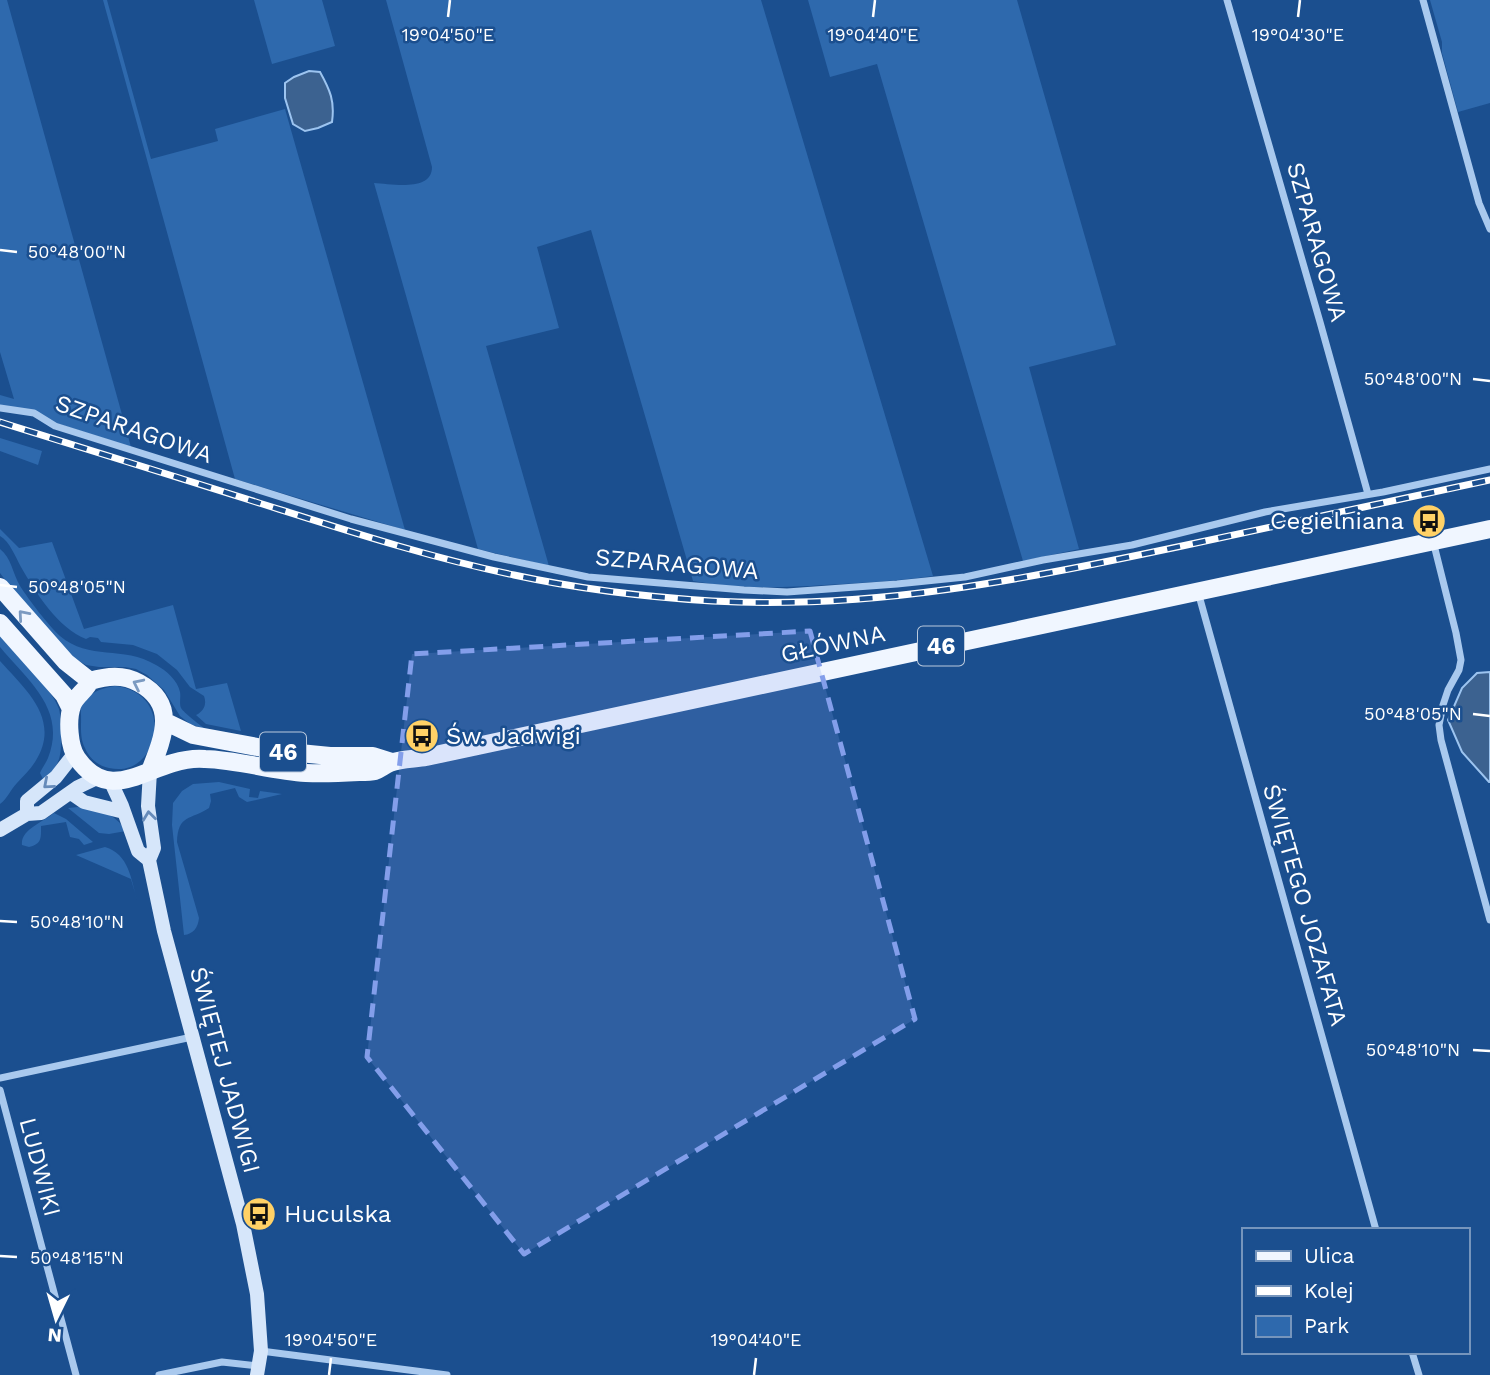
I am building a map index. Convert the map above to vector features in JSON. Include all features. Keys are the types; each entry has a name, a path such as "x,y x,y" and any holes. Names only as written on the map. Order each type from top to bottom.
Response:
{"main road":[{"name":"GŁÓWNA","path":"150,771 183,760 204,759 288,772 318,774 375,771 391,762 426,757 1490,529"},
{"path":"0,587 66,662 90,681"},
{"path":"0,623 64,695 71,709"},
{"path":"90,681 112,676 134,680 145,686 161,702 164,722 162,740 150,771"},
{"path":"90,681 88,687 75,699 71,709 70,735 74,754 84,767 105,779"},
{"name":"GŁÓWNA","path":"164,722 193,735 279,751 330,756 373,756 391,762"},
{"path":"27,814 27,801 56,777 74,754"},
{"name":"46","path":"105,779 123,781 150,771"},
{"name":"ŚWIĘTEJ JADWIGI","path":"150,771 148,806 154,848 149,860 164,932 243,1224 257,1294 259,1364"},
{"path":"0,830 27,814 41,814 78,787 105,779"},
{"name":"ŚWIĘTEJ JADWIGI","path":"105,779 124,812 138,850 149,860"},
{"path":"71,793 83,802 124,812"}],"street":[{"name":"SZPARAGOWA","path":"1227,0 1368,494"},
{"path":"1423,0 1479,203 1490,229"},
{"name":"SZPARAGOWA","path":"0,408 34,413 55,426 314,508 494,557 588,577 787,592 965,577 1132,545 1265,512 1368,494 1490,468"},
{"path":"1433,541 1461,660 1443,705 1439,725 1441,740 1490,920"},
{"name":"ŚWIĘTEGO JOZAFATA","path":"1198,591 1375,1228"},
{"path":"0,1078 193,1037"},
{"name":"LUDWIKI","path":"0,1090 76,1375"},
{"path":"1413,1354 1419,1375"},
{"path":"159,1375 222,1362 447,1375"}],"highlighted area":[{"path":"810,631 915,1019 524,1254 367,1057 412,654"}],"green space":[{"path":"0,0 7,0 131,447 0,405 0,395 14,399 0,352"},
{"path":"103,0 107,0 151,159 218,141 215,129 285,109 405,530 235,479"},
{"path":"254,0 322,0 335,46 272,64"},
{"path":"386,0 761,0 933,576 865,583 775,587 742,587 693,581 591,230 537,247 559,328 486,346 549,566 478,549 374,183 418,183 430,175 432,167"},
{"path":"808,0 1017,0 1116,345 1029,367 1079,549 1023,561 877,64 830,77"},
{"path":"1430,0 1490,0 1490,103 1458,112"},
{"path":"0,438 42,451 38,465 0,451"},
{"path":"0,529 19,548 52,542 84,629 173,605 196,689 227,683 241,731 206,724 196,715 204,707 204,696 190,687 177,670 157,654 133,645 101,642 98,638 86,639 66,627 33,587 9,546 0,536"},
{"path":"0,549 7,556 24,592 60,636 83,648 144,659 160,667 177,684 181,708 205,729 190,724 180,716 164,690 136,669 86,665 72,657 0,573"},
{"path":"0,636 41,681 59,709 60,753 57,763 44,781 40,773 53,741 49,710 33,684 0,647"},
{"path":"0,661 30,695 43,719 45,733 35,762 0,804"},
{"path":"115,686 135,692 147,703 154,718 150,749 140,761 126,768 109,768 98,763 87,752 82,738 80,705 96,692"},
{"path":"219,782 250,789 249,797 258,798 260,791 282,794 247,802 239,797 235,788 210,794 209,808 183,822 177,842 199,918 194,930 184,935 172,825 173,803 182,791 193,784"},
{"path":"78,807 105,813 117,820 126,831 99,833 68,808"},
{"path":"54,813 66,819 93,842 84,845 79,839 70,837 66,822 41,826 39,842 29,847 22,845 28,831"},
{"path":"105,847 113,850 124,861 131,876 137,900 131,879 76,855"}],"shaded area":[{"path":"309,71 320,72 327,84 333,115 332,122 305,131 293,124 285,98 285,83"},
{"path":"1490,672 1489,782 1462,752 1448,720 1462,688 1477,673"}],"railway":[{"path":"0,422 449,560 588,588 712,601 832,601 1007,580 1182,546 1490,480"}],"place":[{"name":"Cegielniana","path":"1429,521"},
{"name":"Św. Jadwigi","path":"422,736"},
{"name":"Huculska","path":"259,1214"}]}
